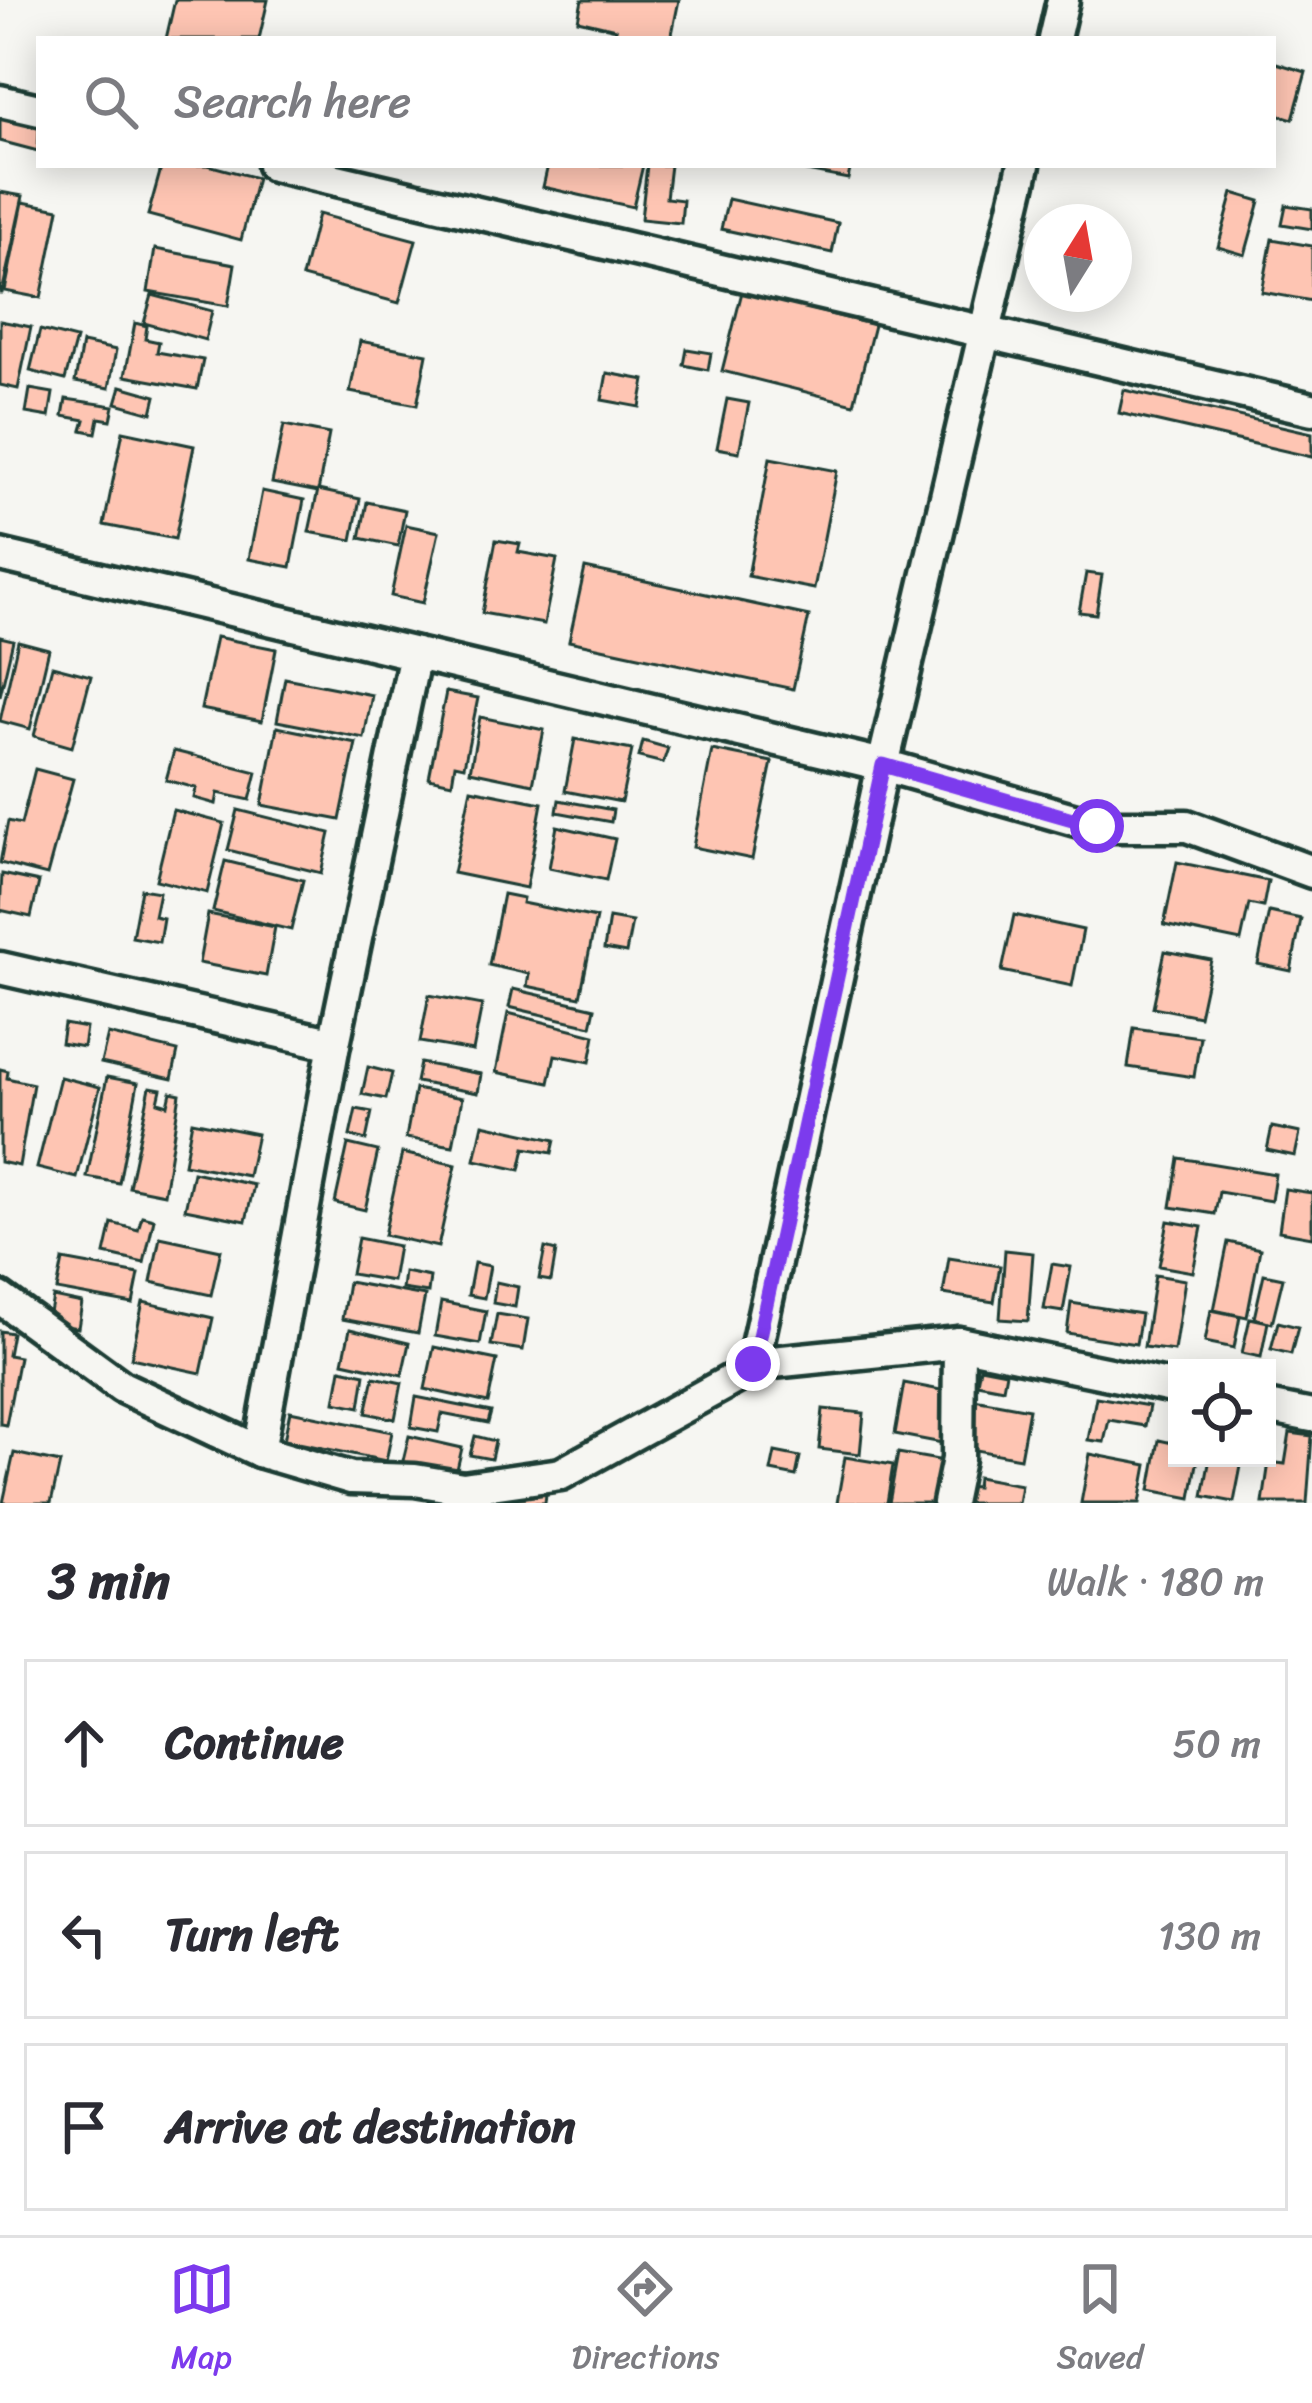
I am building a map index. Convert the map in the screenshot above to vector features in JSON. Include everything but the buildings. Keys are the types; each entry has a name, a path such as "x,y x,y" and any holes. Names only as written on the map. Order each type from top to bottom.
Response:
{"street":[{"path":"1055,36 1063,0"},
{"path":"0,100 36,109"},
{"path":"286,168 1312,409"},
{"path":"753,1364 883,765 1023,168"},
{"path":"0,555 883,765 1097,826 1187,826 1312,872"},
{"path":"259,1451 334,1044 415,654"},
{"path":"0,968 334,1044"},
{"path":"0,1298 122,1387 259,1451 351,1478 415,1480 463,1488 561,1474 753,1364 959,1343 1168,1386"},
{"path":"949,1503 958,1459 959,1343"},
{"path":"1276,1409 1312,1416"}],"route":[{"path":"753,1364 883,765 1097,826"}]}
